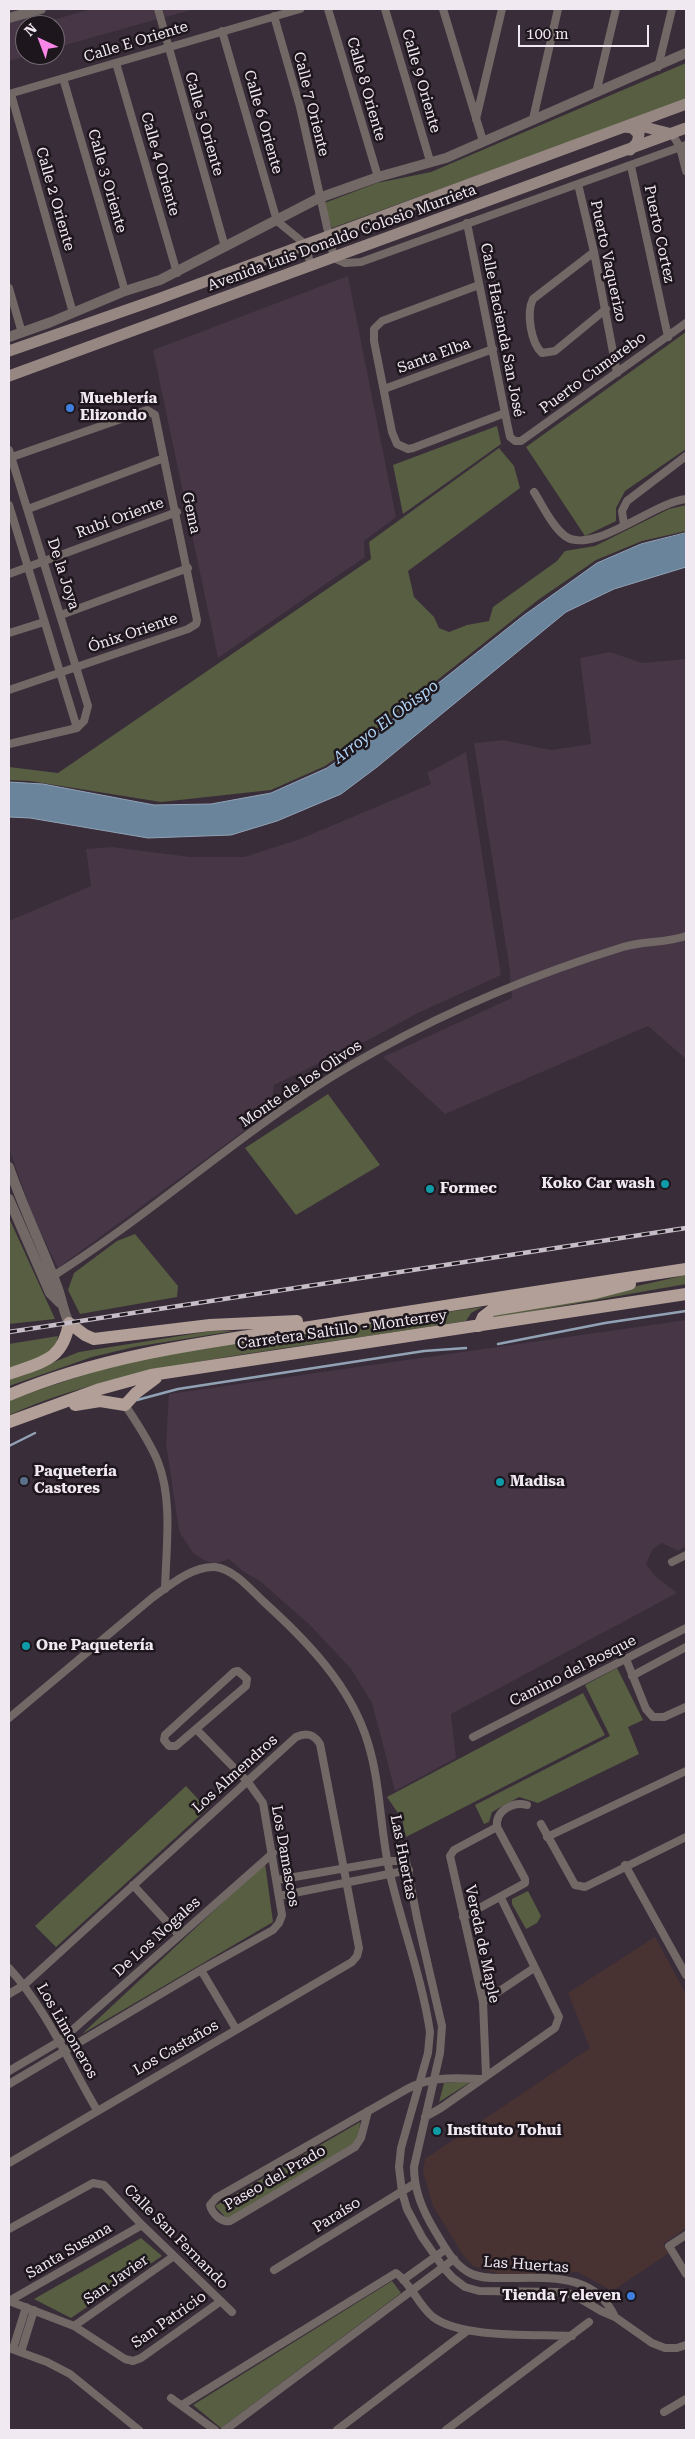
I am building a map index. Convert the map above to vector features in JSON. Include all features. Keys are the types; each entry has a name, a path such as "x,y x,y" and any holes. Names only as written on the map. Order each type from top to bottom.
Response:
{"main road":[{"name":"Avenida Luis Donaldo Colosio Murrieta","path":"9,351 158,299 686,104"},
{"path":"664,112 658,122 667,134"},
{"path":"628,125 667,134"},
{"path":"628,125 639,134 636,143 630,150"},
{"name":"Avenida Luis Donaldo Colosio Murrieta","path":"9,376 686,128"},
{"path":"479,1326 483,1317 492,1310 595,1293 686,1269"},
{"name":"Carretera Saltillo - Monterrey","path":"9,1395 62,1374 130,1356 316,1325 686,1269"},
{"name":"Carretera Saltillo - Monterrey","path":"9,1422 100,1389 172,1371 686,1294"},
{"path":"9,1374 49,1359 58,1353 65,1342 69,1323 81,1333 94,1339 227,1324 288,1321 316,1325"},
{"path":"31,1413 92,1401 108,1401 125,1406 144,1386 172,1371"}],"street":[{"path":"9,18 41,9"},
{"name":"Calle 5 Oriente","path":"158,9 225,247"},
{"name":"Calle E Oriente","path":"10,94 168,46 300,9"},
{"name":"Calle 8 Oriente","path":"328,9 378,177"},
{"name":"Calle 9 Oriente","path":"385,9 430,161"},
{"path":"443,9 483,141"},
{"path":"476,121 502,9"},
{"path":"533,119 558,9"},
{"path":"596,93 616,9"},
{"path":"658,67 672,9"},
{"name":"Calle 7 Oriente","path":"274,16 300,107 334,258"},
{"name":"Calle 6 Oriente","path":"222,31 277,221"},
{"path":"9,337 125,291 177,273 319,198 378,177 446,158 686,54"},
{"name":"Calle 4 Oriente","path":"116,63 177,273"},
{"name":"Calle 3 Oriente","path":"63,78 125,291"},
{"name":"Calle 2 Oriente","path":"10,94 73,313"},
{"path":"667,134 683,146 686,171"},
{"path":"334,258 345,263 361,262 683,146"},
{"name":"Puerto Cortez","path":"631,166 668,337"},
{"name":"Puerto Vaquerizo","path":"578,184 606,309 617,373"},
{"path":"277,221 305,244 311,266"},
{"name":"Calle Hacienda San José","path":"467,223 510,437 514,442"},
{"path":"594,252 534,299 530,314 536,347 542,353 555,351 606,309"},
{"path":"479,285 382,322 374,329 374,341 393,438 401,447 414,448 505,413"},
{"path":"9,288 22,333"},
{"name":"Puerto Cumarebo","path":"514,442 521,441 686,323"},
{"name":"Santa Elba","path":"384,389 493,349"},
{"name":"Gema","path":"9,455 147,410 151,411 155,415 177,512 197,620 196,624"},
{"name":"De la Joya","path":"9,455 78,667 88,706 84,721 77,728 28,566 11,517 9,504"},
{"path":"624,525 622,511 627,501 686,456"},
{"path":"28,509 164,458"},
{"path":"534,492 556,527 572,540 581,542 592,540 666,503 686,499"},
{"name":"Rubí Oriente","path":"9,574 177,512"},
{"path":"61,615 188,568"},
{"path":"9,634 44,622"},
{"name":"Ónix Oriente","path":"9,690 188,629 196,624"},
{"path":"9,744 77,728"},
{"name":"Monte de los Olivos","path":"49,1279 308,1092 377,1050 518,983 643,942 686,936"},
{"path":"9,1167 49,1279"},
{"path":"9,1199 49,1279 58,1287 61,1304 69,1323"},
{"path":"125,1406 158,1463 163,1481 166,1497 165,1589"},
{"path":"672,1562 686,1555"},
{"name":"Las Huertas","path":"9,1718 165,1589 200,1568 216,1567 229,1571 281,1617 328,1669 349,1700 369,1744 387,1861 429,2025 428,2053 422,2081 401,2148 398,2168 407,2209 443,2267 465,2287 498,2293 562,2292 574,2295 601,2311 615,2316 652,2343 665,2348 677,2348 686,2344"},
{"name":"Camino del Bosque","path":"473,1738 686,1628"},
{"name":"Camino del Bosque","path":"632,1676 686,1647"},
{"path":"626,1659 646,1709 653,1717 664,1717 686,1706"},
{"path":"234,1672 241,1672 247,1679 246,1686 196,1729 176,1746 169,1746 164,1740 164,1735 193,1708 234,1672"},
{"name":"Los Damascos","path":"196,1729 248,1782 263,1803 282,1915 279,1923 273,1930 201,1970"},
{"name":"Los Almendros","path":"9,1994 24,1985 296,1737 303,1734 311,1735 320,1744 359,1948 357,1956"},
{"path":"548,1837 686,1771"},
{"path":"464,1916 523,1886 525,1879 497,1827 496,1819 499,1813 516,1804 527,1805"},
{"path":"541,1824 575,1885 580,1887 585,1887 625,1865 685,1840"},
{"name":"Vereda de Maple","path":"484,2077 483,2002 450,1863 450,1856 454,1850 497,1827"},
{"name":"De Los Nogales","path":"9,2071 60,2041 272,1853"},
{"name":"Las Huertas","path":"387,1861 404,1860 408,1863 417,1918 442,2026 440,2053 414,2167 414,2184 432,2226 460,2267 482,2277 578,2282 591,2288 609,2303 615,2316"},
{"path":"277,1880 387,1861"},
{"path":"625,1865 686,1975"},
{"path":"279,1896 409,1870"},
{"path":"133,1884 179,1935"},
{"path":"425,2116 441,2108 558,2024 559,2017 501,1898"},
{"name":"Los Castaños","path":"9,2163 352,1962 357,1956"},
{"name":"Los Limoneros","path":"9,1968 24,1985 60,2041 97,2110"},
{"path":"483,2002 534,1968"},
{"path":"9,2084 201,1970 236,2029"},
{"name":"Paseo del Prado","path":"368,2111 361,2138 355,2147 230,2221 223,2220 213,2212 210,2205 216,2198 368,2111 422,2081 434,2078 484,2077"},
{"name":"Calle San Fernando","path":"9,2229 93,2183 99,2182 232,2312"},
{"name":"Paraíso","path":"274,2270 414,2184"},
{"name":"Santa Susana","path":"9,2301 142,2226"},
{"path":"686,2234 668,2246 686,2274"},
{"path":"403,2280 446,2249"},
{"name":"San Javier","path":"74,2326 174,2256"},
{"path":"225,2430 454,2259"},
{"path":"182,2405 394,2274 399,2274 420,2305 435,2318 467,2331 572,2336"},
{"path":"9,2301 74,2326"},
{"name":"San Patricio","path":"74,2326 125,2358 133,2360 141,2358 221,2301"},
{"path":"14,2350 26,2307"},
{"path":"14,2350 34,2310"},
{"path":"446,2430 589,2322"},
{"path":"337,2430 467,2331"},
{"path":"14,2350 70,2374 139,2430"},
{"path":"172,2398 215,2430"},
{"path":"664,2412 686,2399"}],"shaded area":[{"path":"9,9 33,9 35,15 15,15 15,59 9,61"},
{"path":"92,9 194,9 65,45 65,16"},
{"path":"348,276 396,517 364,541 365,557 218,658 153,350"},
{"path":"610,652 642,663 686,659 686,1059 648,1026 445,1114 383,1057 512,998 509,965 474,743 503,740 551,750 591,744 580,658"},
{"path":"466,752 501,975 416,1014 374,1037 274,1085 271,1111 58,1268 34,1219 9,1149 9,921 91,886 86,849 112,847 191,857 244,857 300,839 431,784 427,773"},
{"name":"Madisa","path":"686,1320 686,1546 678,1551 662,1543 653,1549 646,1564 654,1575 677,1593 451,1714 456,1758 395,1791 372,1703 351,1669 311,1626 260,1581 244,1572 229,1559 214,1564 202,1559 193,1553 179,1531 166,1443 169,1394"},
{"path":"655,1937 686,1994 686,2228 663,2244 669,2253 612,2291 578,2272 503,2275 473,2266 463,2255 433,2206 423,2172 425,2159 590,2048 568,1993"}],"green space":[{"path":"686,63 686,100 332,228 322,204 377,183 431,172"},
{"path":"686,332 686,449 625,491 616,508 616,521 585,536 526,447"},
{"path":"497,426 501,444 403,514 393,465"},
{"path":"499,448 514,466 520,488 408,571 414,597 434,617 439,628 449,632 467,625 489,621 493,607 557,561 565,551 595,546 669,509 686,505 686,531 642,541 596,560 538,600 362,740 325,766 271,790 161,802 30,781 9,780 9,767 58,773 371,559 369,542"},
{"path":"328,1094 380,1165 296,1215 245,1148"},
{"path":"9,1218 55,1319 9,1324"},
{"path":"135,1234 178,1286 177,1297 80,1314 68,1290 74,1273 117,1241"},
{"path":"686,1275 686,1284 489,1319 491,1315 597,1295"},
{"path":"482,1307 471,1313 466,1321 244,1354 141,1373 74,1391 9,1415 9,1401 17,1397 117,1364 238,1342"},
{"path":"211,1331 234,1331 134,1347 92,1357 9,1386 9,1380 79,1352"},
{"path":"58,1336 52,1349 46,1354 9,1368 9,1344"},
{"path":"617,1668 643,1720 628,1727 639,1754 538,1803 519,1797 492,1812 489,1822 484,1824 475,1805 610,1736 585,1685"},
{"path":"583,1693 605,1735 406,1837 402,1819 387,1797"},
{"path":"186,1786 207,1809 56,1947 35,1926"},
{"path":"265,1863 273,1922 82,2034"},
{"path":"528,1891 541,1916 537,1923 526,1929 512,1904 512,1899"},
{"path":"472,2081 439,2102 444,2083"},
{"path":"360,2122 358,2141 227,2219 215,2206"},
{"path":"141,2238 162,2256 71,2318 34,2299"},
{"path":"392,2281 401,2293 221,2428 193,2405"}],"water":[{"path":"686,533 686,567 614,589 566,612 377,767 341,794 277,821 231,835 148,838 30,818 9,817 9,782 43,784 154,805 211,804 271,793 327,768 359,746 523,616 597,563 641,544"}],"waterway":[{"path":"498,1344 605,1323 686,1311"},
{"path":"137,1400 178,1389 424,1351 466,1348"},
{"path":"9,1446 35,1433"}],"railway":[{"path":"9,1332 686,1228"}],"place":[{"name":"Mueblería Elizondo","path":"70,408"},
{"name":"Koko Car wash","path":"665,1184"},
{"name":"Formec","path":"430,1189"},
{"name":"Paquetería Castores","path":"24,1481"},
{"name":"Madisa","path":"500,1482"},
{"name":"One Paquetería","path":"26,1646"},
{"name":"Instituto Tohui","path":"437,2131"},
{"name":"Tienda 7 eleven","path":"631,2296"}],"water label":[{"name":"Arroyo El Obispo","path":"386,722"}]}
